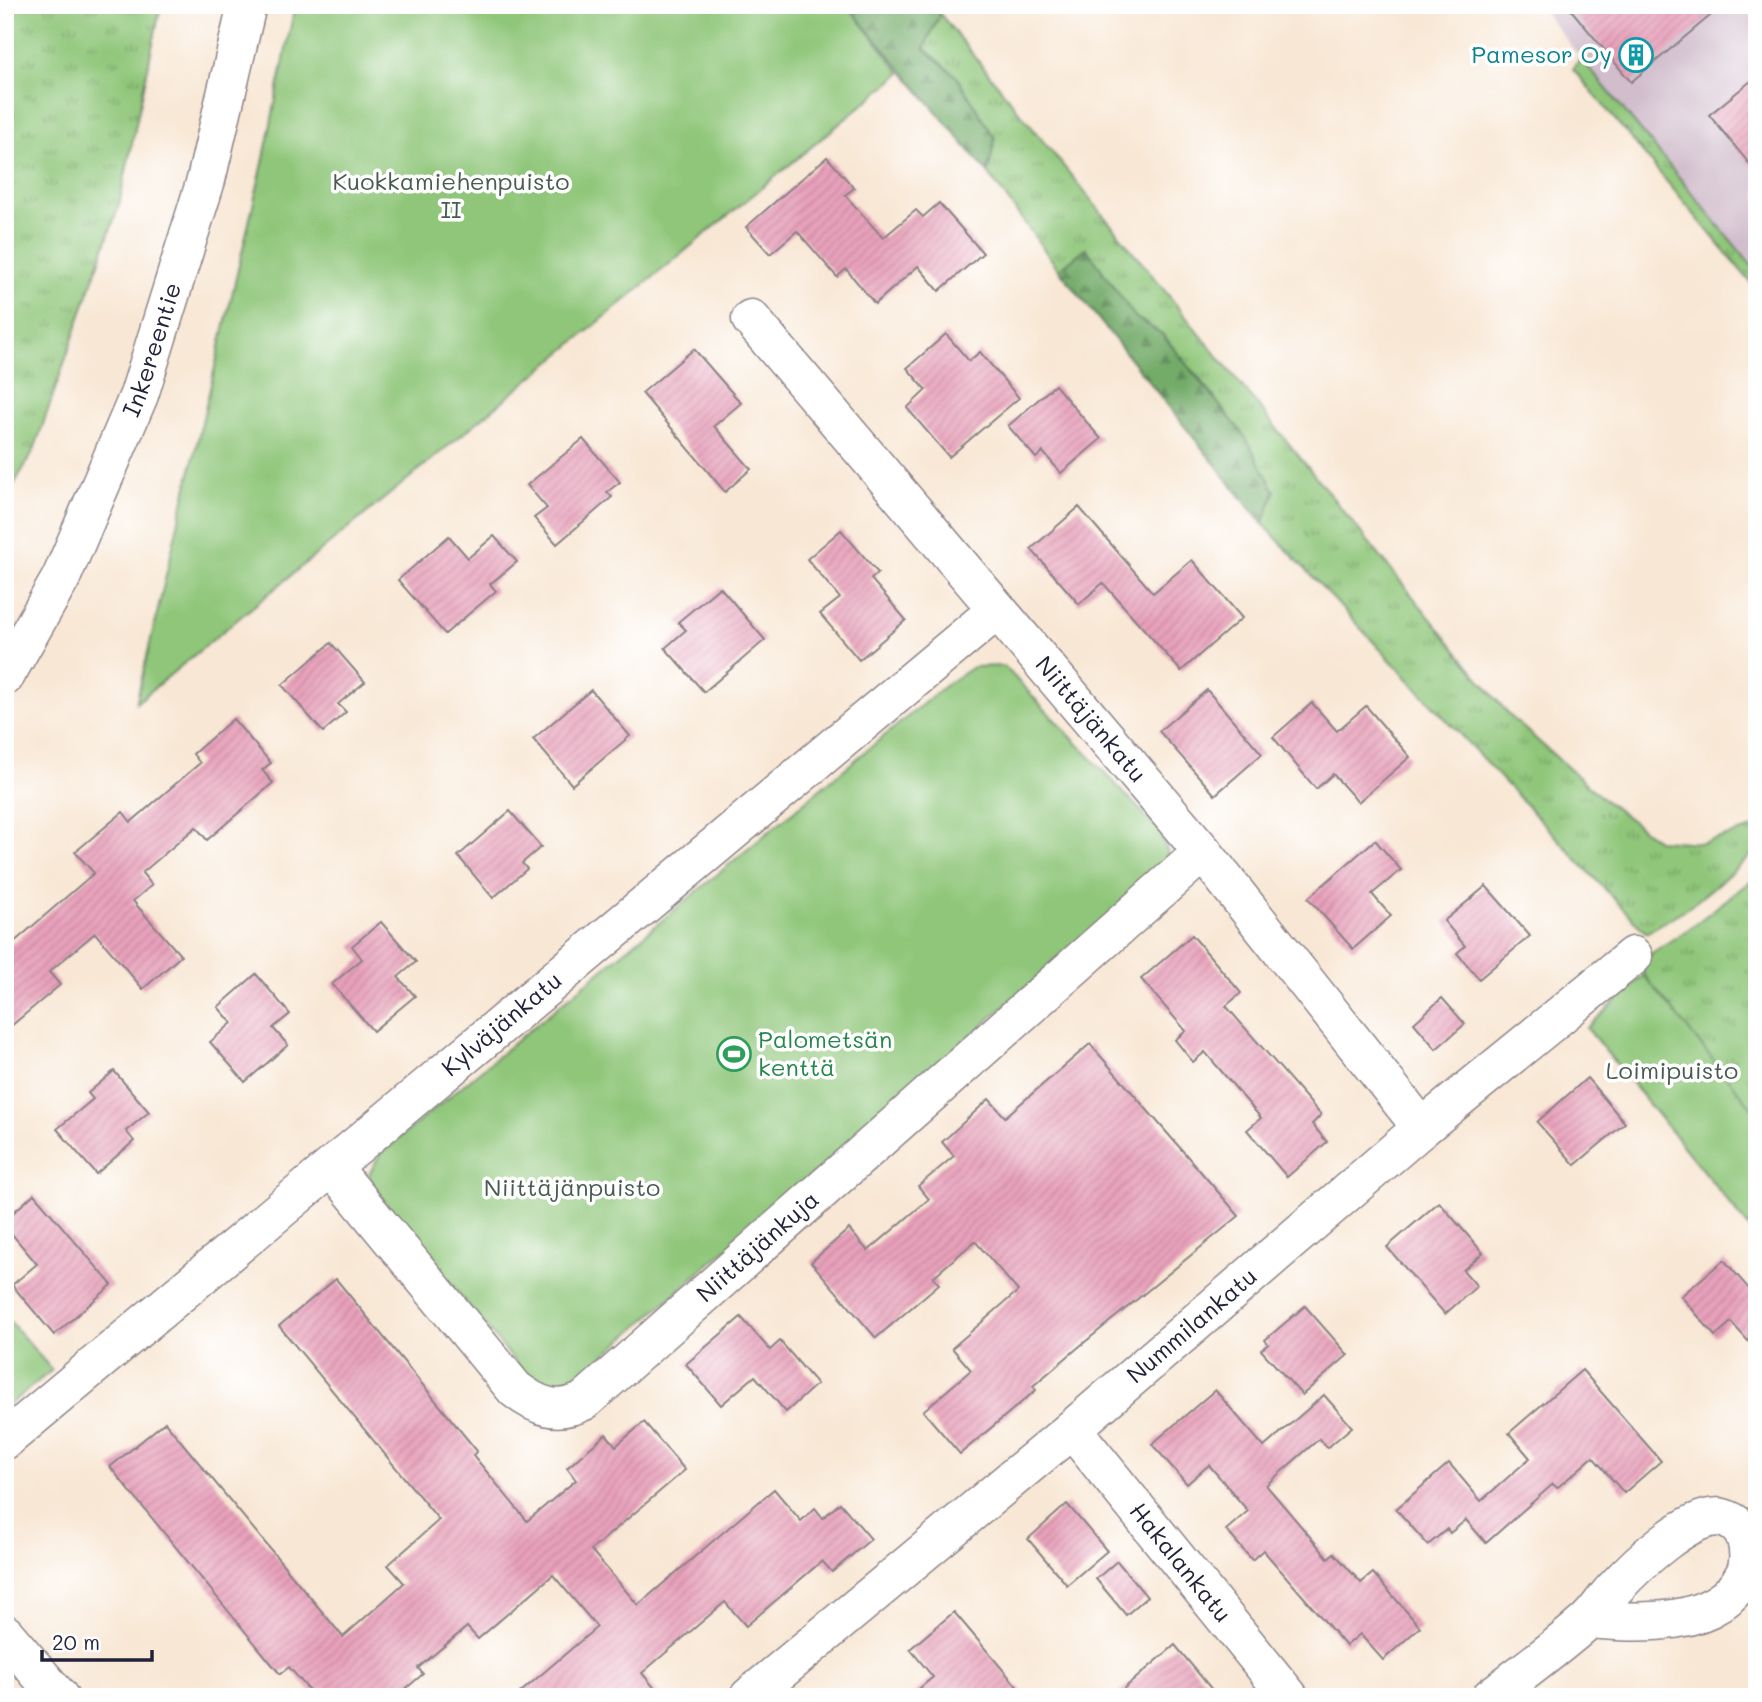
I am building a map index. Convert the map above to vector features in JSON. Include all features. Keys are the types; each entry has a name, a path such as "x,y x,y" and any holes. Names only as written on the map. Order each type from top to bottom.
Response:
{"street":[{"name":"Inkereentie","path":"5,676 61,578 139,395 206,180 247,5"},
{"name":"Niittäjänkatu","path":"751,319 1203,852 1422,1128"},
{"name":"Kylväjänkatu","path":"5,1440 997,610"},
{"name":"Niittäjänkuja","path":"332,1167 515,1389 530,1401 547,1408 567,1409 584,1401 1203,852"},
{"name":"Nummilankatu","path":"749,1697 1072,1429 1422,1128 1633,956"},
{"name":"Hakalankatu","path":"1072,1429 1289,1697"},
{"path":"1491,1697 1589,1619"},
{"path":"5,1634 60,1697"}],"shaded area":[{"path":"1538,5 1757,5 1757,272 1581,58"}],"green space":[{"path":"5,5 161,5 119,205 34,450 5,500"},
{"name":"Kuokkamiehenpuisto II","path":"295,5 847,5 901,73 136,703 263,163"},
{"path":"847,5 934,5 940,14 924,48 957,77 995,138 988,173"},
{"path":"940,14 1509,715 1602,798 1657,840 1702,843 1757,827 1757,851 1692,905 1646,933 1263,524 1275,491 1212,394 1162,334 1135,317 1086,248 1059,270 988,173 994,138 924,48"},
{"path":"1581,58 1757,272 1757,290 1573,69"},
{"path":"1086,248 1135,317 1162,334 1244,435 1275,491 1263,524 1059,270"},
{"name":"Niittäjänpuisto","path":"1004,666 1160,831 1168,853 1160,871 583,1374 558,1391 532,1383 376,1192 369,1174 380,1154 947,684 973,667"},
{"path":"1757,876 1757,1237 1587,1028 1644,976 1641,960 1690,928"},
{"name":"Loimipuisto","path":"1644,975 1757,1114 1757,1237 1587,1028"},
{"path":"5,1316 52,1370 5,1408"}],"building":[{"name":"Pamesor Oy","path":"1567,5 1723,5 1631,82"},
{"path":"1757,76 1757,173 1709,115"},
{"path":"827,157 854,188 845,195 883,238 916,210 923,217 939,203 983,253 939,291 918,266 875,304 846,269 837,277 797,231 770,254 746,227"},
{"path":"946,334 969,361 980,352 1019,398 949,457 907,408 926,390 907,368"},
{"path":"694,349 741,403 714,426 751,469 725,492 642,393"},
{"path":"1055,385 1101,439 1061,473 1043,452 1036,458 1008,426"},
{"path":"583,439 620,482 607,492 612,497 557,544 534,518 547,508 527,485"},
{"path":"1079,507 1153,593 1192,560 1242,618 1181,671 1103,583 1079,604 1031,549"},
{"path":"841,530 878,573 871,579 906,620 859,660 820,614 840,598 807,559"},
{"path":"449,536 468,558 494,536 517,562 490,584 496,591 445,634 398,580"},
{"path":"720,587 765,640 704,692 665,648 686,630 678,622"},
{"path":"331,643 365,682 338,704 346,712 323,732 282,685"},
{"path":"591,690 630,736 572,785 533,739"},
{"path":"1207,690 1262,754 1215,795 1159,731"},
{"path":"1312,703 1337,731 1366,706 1410,757 1358,802 1333,774 1316,789 1273,737"},
{"path":"233,719 271,763 262,770 273,783 207,840 196,827 142,873 152,885 133,901 181,956 143,989 95,933 49,972 60,985 5,1031 5,950 94,873 75,852 123,812 131,822 200,763 193,754"},
{"path":"510,811 541,847 522,863 527,869 493,898 458,856"},
{"path":"1375,840 1401,870 1372,894 1391,916 1353,949 1308,898"},
{"path":"1486,886 1530,936 1479,979 1457,953 1465,946 1444,921"},
{"path":"381,922 416,962 398,977 415,996 373,1031 332,984 362,959 352,946"},
{"path":"1192,935 1241,993 1226,1006 1321,1115 1312,1124 1327,1142 1287,1177 1247,1130 1261,1118 1205,1052 1193,1062 1175,1040 1186,1031 1141,979"},
{"path":"256,974 290,1014 273,1028 288,1045 245,1082 210,1042 232,1023 218,1007"},
{"path":"1442,998 1465,1024 1436,1049 1414,1023"},
{"path":"1090,1044 1239,1216 1033,1386 1036,1390 960,1454 923,1411 971,1370 952,1348 1018,1291 975,1241 933,1277 939,1284 876,1338 811,1262 849,1229 868,1251 929,1199 918,1186 954,1156 942,1142 989,1099 1005,1117"},
{"path":"114,1071 149,1112 126,1131 134,1141 96,1174 57,1129 93,1099 88,1093"},
{"path":"1587,1078 1625,1123 1575,1165 1537,1122"},
{"path":"34,1194 112,1285 54,1335 12,1285 37,1264 5,1226 5,1220"},
{"path":"1439,1202 1483,1253 1463,1270 1477,1286 1445,1314 1387,1247"},
{"path":"1724,1260 1757,1298 1757,1351 1731,1322 1715,1336 1681,1296"},
{"path":"336,1279 477,1451 473,1455 527,1521 576,1480 567,1468 606,1434 616,1446 644,1422 685,1470 591,1550 638,1605 774,1489 801,1521 815,1508 823,1518 840,1503 871,1539 832,1572 822,1561 746,1626 725,1602 642,1673 662,1697 515,1697 597,1627 553,1575 478,1639 467,1627 418,1668 423,1674 396,1697 315,1697 289,1667 280,1674 110,1467 165,1422 343,1637 404,1583 388,1565 439,1520 279,1326"},
{"path":"1305,1306 1348,1355 1302,1395 1261,1350 1268,1344 1265,1340"},
{"path":"741,1317 770,1350 780,1341 817,1384 786,1412 755,1376 721,1405 686,1364"},
{"path":"1582,1370 1661,1461 1624,1493 1593,1457 1557,1488 1553,1484 1486,1543 1466,1520 1450,1533 1447,1529 1428,1545 1396,1509 1449,1463 1481,1501 1530,1458 1509,1433"},
{"path":"1215,1390 1264,1447 1324,1395 1352,1427 1327,1448 1319,1439 1266,1485 1328,1558 1334,1553 1361,1583 1373,1573 1420,1627 1383,1660 1360,1634 1346,1646 1263,1550 1252,1560 1226,1530 1248,1511 1209,1465 1187,1484 1152,1444"},
{"path":"1067,1504 1107,1551 1067,1585 1028,1539"},
{"path":"1117,1561 1147,1597 1126,1615 1096,1579"},
{"path":"954,1612 1026,1697 909,1697 933,1677 910,1649"},
{"path":"1175,1645 1218,1697 1114,1697"}],"place":[{"name":"Pamesor Oy","path":"1636,55"},
{"name":"Palometsän kenttä","path":"734,1054"}]}
